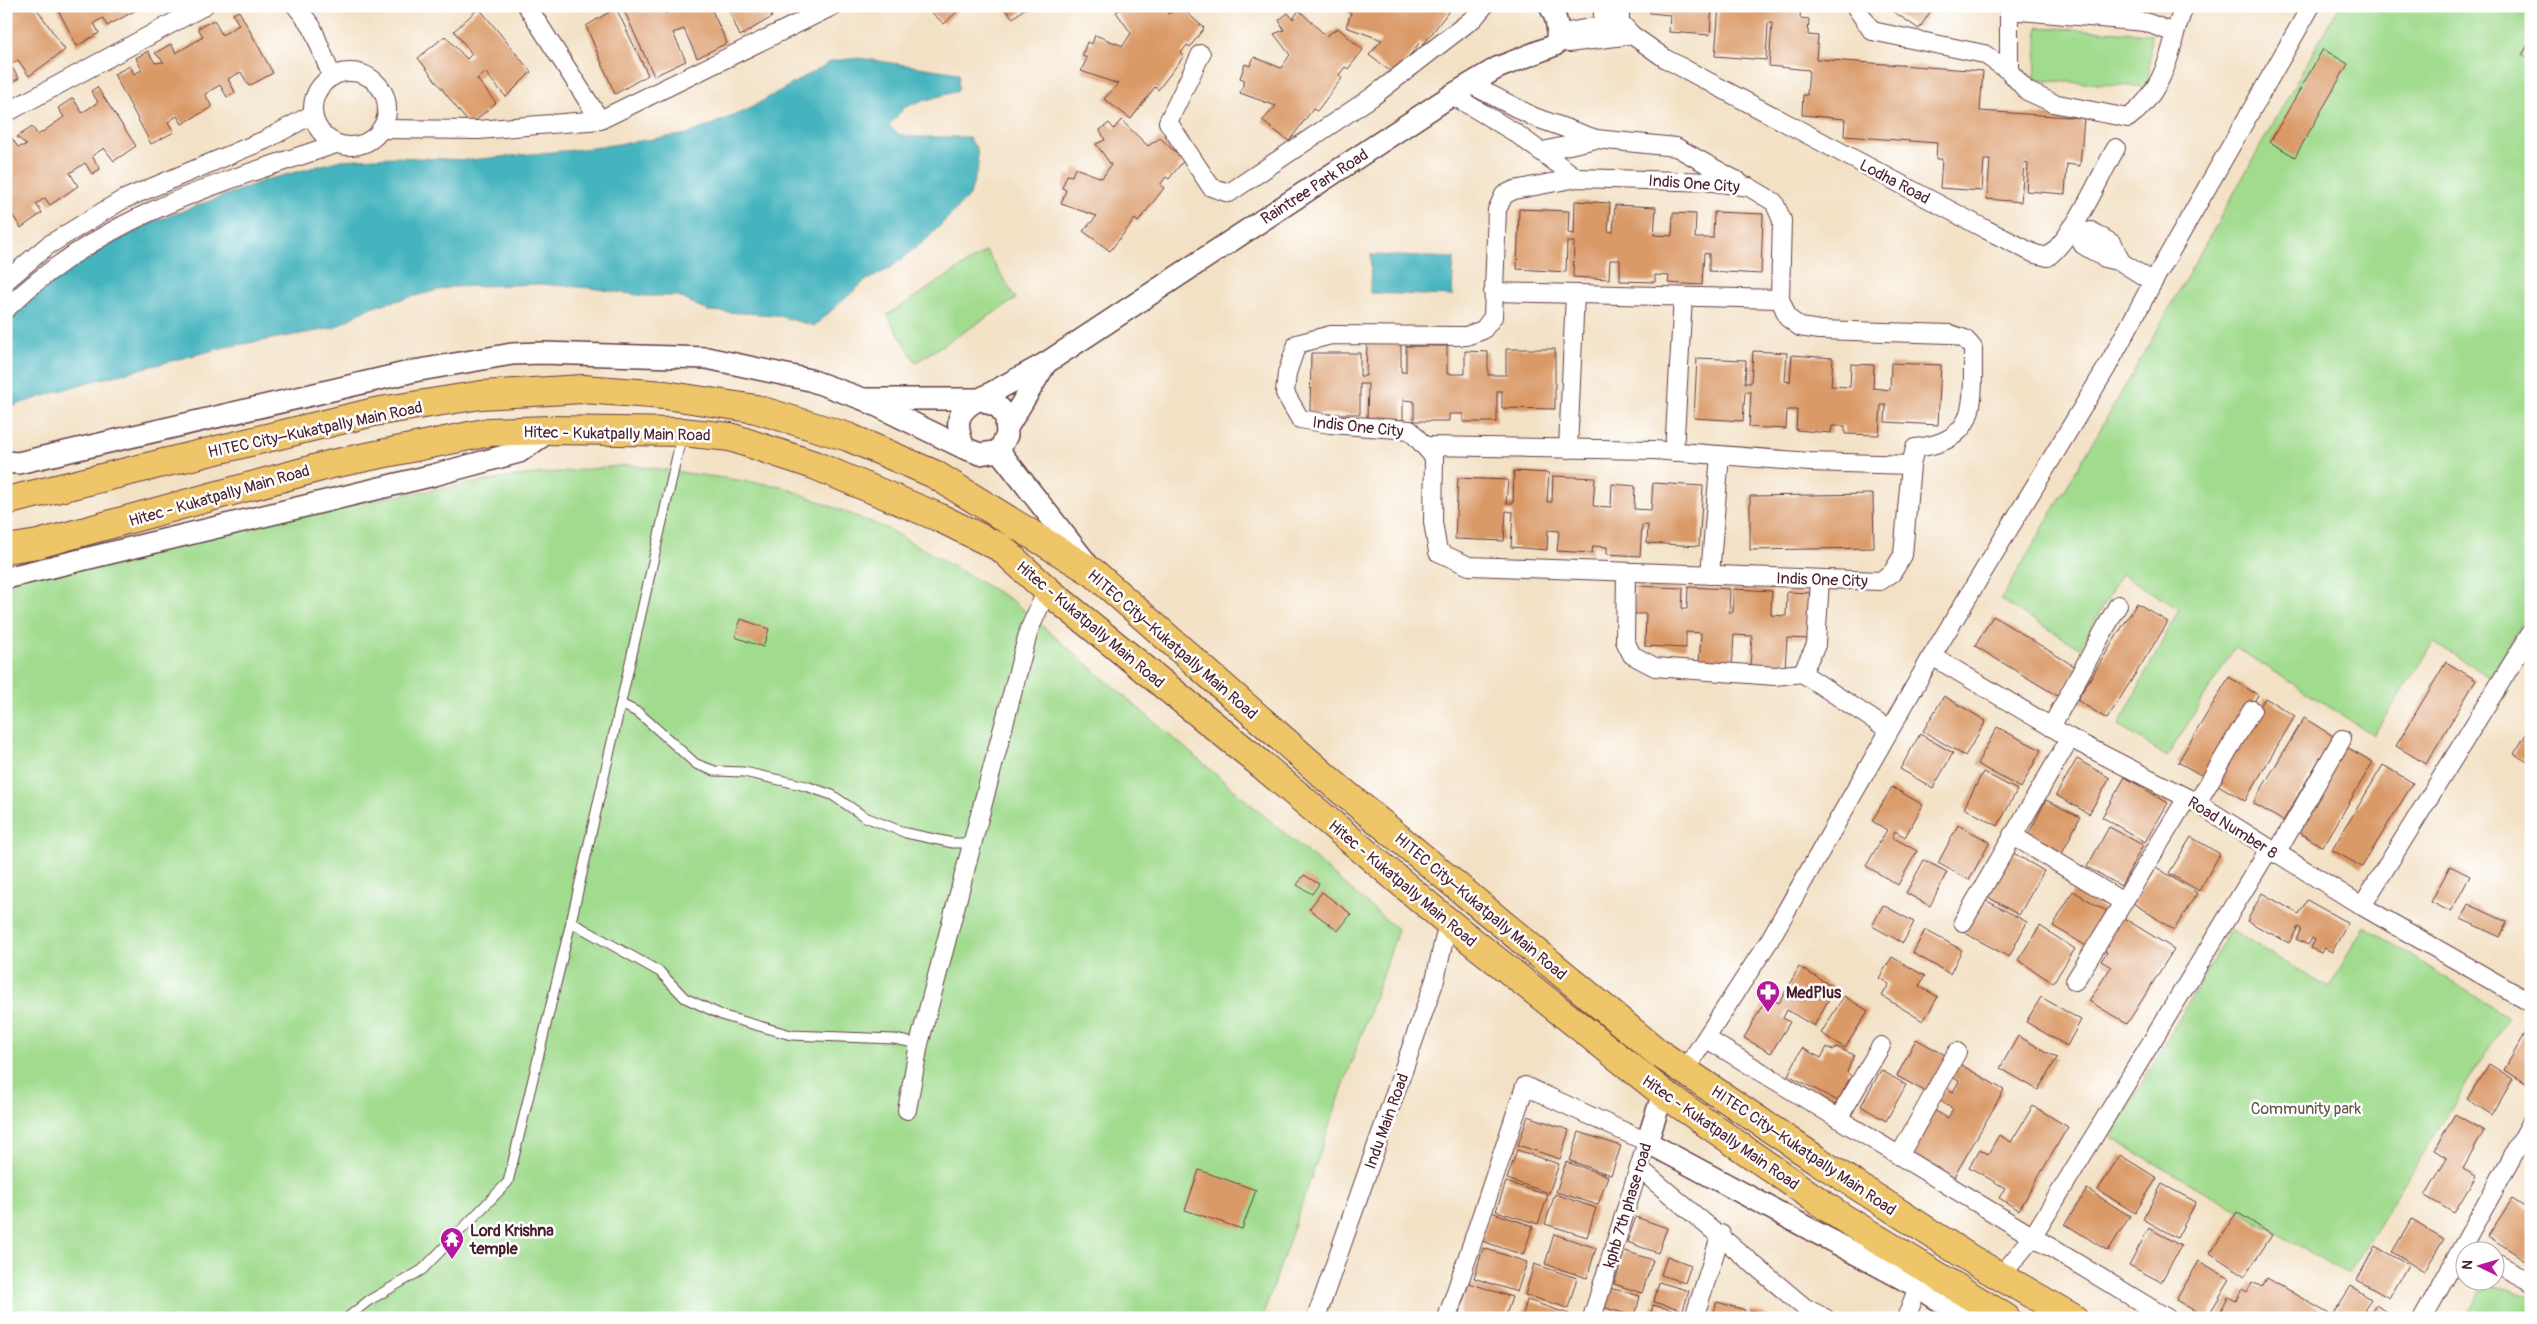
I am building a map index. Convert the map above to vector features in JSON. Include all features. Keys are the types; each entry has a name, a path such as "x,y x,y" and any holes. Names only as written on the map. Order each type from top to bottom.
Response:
{"main road":[{"name":"HITEC City–Kukatpally Main Road","path":"6,501 374,412 481,395 582,389 665,395 756,409 848,437 934,474 1094,573 1330,781 1658,1052 1820,1162 2000,1276 2073,1318"},
{"name":"Hitec - Kukatpally Main Road","path":"6,549 38,544 332,464 489,432 551,430 682,432 730,437 814,465 938,517 1001,548 1047,590 1241,748 1448,922 1663,1093 1837,1214 2006,1318"}],"street":[{"path":"6,113 204,6"},
{"path":"296,6 312,27 332,76"},
{"path":"527,6 600,120"},
{"path":"381,129 478,130 600,120 833,6"},
{"path":"1201,54 1168,122 1210,188 1230,193 1372,97 1474,18 1484,6"},
{"path":"1603,6 1614,23"},
{"path":"1855,6 1872,32 1984,54 2009,71 2027,91 2053,103 2128,118 2139,110 2155,89 2172,46 2184,6"},
{"path":"1685,1070 1707,1039 1769,941 1932,656 2108,368 2153,282 2311,6"},
{"path":"2009,71 2009,8 2145,22 2175,33"},
{"path":"1555,27 1584,30 1614,23"},
{"path":"1555,27 1614,23"},
{"name":"Lodha Road","path":"1614,23 1666,59 2035,254 2048,257 2074,231 2116,148"},
{"name":"Raintree Park Road","path":"980,400 1046,363 1452,95 1472,85 1555,27"},
{"path":"6,309 30,286 93,240 150,210 259,169 336,144 349,146 361,144 372,138 381,129 386,118 387,106 384,94 377,83 367,76 356,72 343,72 332,76 317,92 314,114 321,132 336,144"},
{"path":"1472,85 1534,117 1596,139 1676,147 1749,187"},
{"path":"1452,95 1543,151 1577,178"},
{"path":"6,281 47,246 122,200 265,140 314,114"},
{"path":"1543,151 1596,139"},
{"name":"Indis One City","path":"1577,178 1713,182 1749,187 1774,202 1782,220 1780,299 1788,318 1800,326 1819,330 1950,334 1966,339 1973,348 1972,410 1966,424 1953,436 1936,446 1914,448 1903,555 1892,573 1880,581 1470,566 1438,552 1433,522 1434,457 1410,430 1330,424 1300,419 1285,394 1287,372 1298,344 1331,335 1466,336 1483,330 1493,317 1497,210 1504,195 1514,190 1577,178"},
{"path":"2074,231 2083,245 2105,258 2121,262 2153,282"},
{"path":"1494,292 1780,299"},
{"path":"1568,449 1575,294"},
{"path":"1674,452 1683,297"},
{"path":"6,462 18,463 414,371 512,354 707,358 810,380 864,399 980,454 999,451 1004,443 1008,426 1000,408 980,400 864,399"},
{"name":"Raintree Park Road","path":"1008,426 1046,363"},
{"path":"964,448 958,432 958,420 967,407 980,400"},
{"path":"6,578 472,465 519,452 551,430"},
{"path":"1425,446 1674,452 1911,465"},
{"path":"999,451 1094,573"},
{"path":"1710,575 1720,455"},
{"path":"1626,572 1625,641 1632,655 1655,667 1775,676 1802,673 1890,730"},
{"path":"1802,673 1816,645 1820,579"},
{"path":"907,1110 919,1044 972,843 1030,630 1047,590"},
{"path":"2051,727 2118,605"},
{"path":"2362,906 2531,633"},
{"name":"Road Number 8","path":"1932,656 2070,738 2192,800 2362,906 2531,1003"},
{"path":"2075,981 2123,902 2252,710"},
{"path":"1963,922 2070,738"},
{"path":"2000,1276 2032,1238 2342,739"},
{"path":"2012,835 2123,902"},
{"name":"Indu Main Road","path":"1316,1318 1432,989 1448,922"},
{"path":"1707,1039 2032,1238 2167,1318"},
{"path":"1838,1119 1881,1046"},
{"path":"1899,1156 1957,1052"},
{"path":"1447,1318 1525,1086 1647,1142 1918,1287 1966,1318"},
{"name":"kphb 7th phase road","path":"1592,1318 1663,1093"},
{"path":"2473,1242 2531,1123"},
{"path":"1639,1168 1721,1234 1802,1312 1824,1318"},
{"path":"1694,1318 1721,1234"},
{"path":"2504,1267 2531,1282"},
{"path":"2423,1318 2454,1272"},
{"path":"1906,1318 1918,1287"}],"lane":[{"path":"347,1318 368,1301 422,1270 508,1182 571,922 682,432"},
{"path":"621,704 639,713 696,764 715,771 744,772 806,786 832,795 864,817 906,833 953,843 972,843"},
{"path":"571,922 660,972 685,998 724,1016 791,1036 894,1039 919,1044"}],"green space":[{"path":"2339,6 2531,6 2531,610 2490,676 2434,643 2373,735 2235,647 2167,757 2119,725 2179,609 2121,574 2080,648 2001,600 2130,378"},
{"path":"2038,27 2151,34 2148,87 2035,80"},
{"path":"986,251 1016,299 916,362 887,315"},
{"path":"629,465 781,486 888,529 1013,601 1398,930 1262,1318 6,1318 6,574 329,507 518,476"},
{"name":"Community park","path":"2364,926 2508,1017 2348,1274 2111,1138 2230,930 2329,988"},
{"path":"2504,1288 2531,1297 2531,1318 2466,1318 2480,1292 2504,1292"}],"water":[{"path":"859,58 959,73 958,91 906,106 889,125 898,134 912,137 968,137 977,149 978,166 970,195 928,238 889,269 865,281 814,326 776,315 708,311 678,296 644,296 590,288 540,284 451,287 371,307 334,328 226,347 82,384 6,408 6,323 30,299 97,252 153,222 266,180 341,160 393,157 470,160 584,149 688,134 745,111 832,61"},
{"path":"1371,255 1454,258 1452,296 1370,293"}],"building":[{"path":"6,6 35,6 65,50 29,76 18,60 10,65 19,78 6,87"},
{"path":"56,6 136,6 138,9 107,26 103,18 94,23 99,33 77,46"},
{"path":"622,6 662,6 665,14 673,10 672,6 710,6 727,43 697,58 684,29 673,33 686,61 654,76"},
{"path":"727,6 767,6 772,17 740,36"},
{"path":"789,6 807,6 795,15"},
{"path":"931,6 963,6 944,24 928,9"},
{"path":"1002,6 1028,6 1013,18"},
{"path":"1125,6 1160,6 1168,14 1180,6 1204,28 1190,47 1187,45 1181,53 1184,56 1158,90 1155,87 1131,119 1104,99 1118,84 1081,71 1087,58 1082,56 1087,42 1092,44 1095,35 1123,46 1131,33 1116,12"},
{"path":"1349,6 1447,6 1445,9 1449,11 1423,45 1420,42 1395,75 1369,55 1382,40 1346,27 1351,13 1347,12"},
{"path":"1651,6 1712,6 1710,35 1669,32 1670,15 1650,13"},
{"path":"1719,6 1801,6 1800,18 1809,19 1808,35 1818,36 1816,59 1983,71 1980,111 2084,118 2080,166 2067,164 2065,194 2026,191 2028,164 2024,163 2021,202 1987,199 1990,160 1984,160 1982,191 1940,188 1942,159 1936,159 1937,143 1844,136 1845,119 1802,115 1803,95 1807,95 1809,70 1769,66 1772,23 1768,23 1766,60 1715,56"},
{"path":"1885,6 1934,6 1919,29"},
{"path":"2140,6 2174,6 2174,10"},
{"path":"479,8 531,72 506,97 485,72 477,79 496,103 470,125 418,58 445,36 467,59 472,54 454,31"},
{"path":"616,8 648,75 615,94 586,26"},
{"path":"1299,10 1326,36 1338,28 1363,50 1348,69 1345,67 1339,75 1342,78 1317,111 1313,109 1289,141 1262,121 1276,106 1240,93 1245,80 1240,78 1245,64 1250,66 1254,57 1281,68 1290,55 1274,34 1284,30 1279,20 1288,13 1293,19"},
{"path":"239,11 273,73 249,86 241,72 228,79 235,92 227,97 220,85 205,94 212,107 182,124 177,116 168,122 174,132 151,144 114,74 130,66 134,74 142,70 136,58 148,51 155,63 164,62 155,53 171,44 176,53 203,37 198,28 214,20 222,35 239,25 233,14"},
{"path":"2531,40 2531,60 2522,55"},
{"path":"2323,49 2348,64 2295,157 2270,142"},
{"path":"97,87 136,146 114,161 104,148 92,156 100,169 92,174 85,163 70,173 78,186 50,205 45,198 36,204 42,213 21,228 6,205 6,139 10,136 18,147 27,145 17,137 32,127 38,135 64,117 58,108 73,98 82,113 98,102 91,91"},
{"path":"1121,120 1148,146 1160,138 1184,160 1169,179 1166,177 1160,185 1164,188 1138,222 1135,219 1110,251 1083,231 1097,216 1061,204 1066,190 1062,188 1067,175 1072,176 1075,168 1102,178 1111,165 1096,144 1105,140 1100,130 1109,123 1114,129"},
{"path":"1575,201 1610,203 1608,231 1613,232 1615,205 1656,207 1654,235 1672,236 1673,213 1696,214 1695,238 1713,238 1714,212 1763,214 1761,274 1709,271 1709,254 1704,253 1702,285 1668,283 1669,276 1655,275 1655,282 1620,281 1620,260 1610,260 1609,279 1573,277 1574,242 1567,242 1566,272 1517,269 1519,209 1569,211 1568,233 1574,234"},
{"path":"1367,343 1401,344 1401,372 1406,372 1406,346 1447,346 1447,374 1465,374 1465,351 1488,352 1488,375 1506,375 1506,349 1555,349 1555,409 1502,408 1502,391 1497,391 1497,422 1463,422 1463,414 1449,414 1449,421 1414,421 1414,401 1403,400 1403,420 1367,420 1368,384 1360,384 1360,414 1310,414 1311,353 1360,353 1360,376 1366,376"},
{"path":"1753,351 1787,353 1785,381 1790,382 1792,355 1833,358 1831,386 1850,387 1851,364 1874,365 1873,388 1890,390 1891,363 1941,365 1938,425 1885,422 1886,405 1881,405 1879,435 1845,434 1845,426 1832,426 1831,433 1796,430 1797,410 1787,410 1786,429 1749,427 1751,392 1745,392 1743,421 1694,418 1697,358 1746,360 1745,383 1751,383"},
{"path":"1514,471 1549,473 1547,502 1552,502 1553,476 1595,478 1593,506 1611,507 1612,484 1635,486 1634,509 1651,510 1653,483 1703,486 1699,546 1647,543 1648,525 1642,525 1640,556 1607,554 1607,547 1593,546 1592,553 1557,551 1559,531 1548,530 1547,550 1511,547 1513,512 1506,511 1504,541 1455,539 1458,478 1508,480 1506,503 1513,503"},
{"path":"1873,494 1874,548 1750,550 1750,496"},
{"path":"1635,586 1683,588 1682,609 1687,609 1688,587 1730,589 1729,612 1733,612 1733,589 1772,591 1771,615 1786,616 1787,592 1812,593 1810,639 1787,638 1785,669 1750,667 1752,636 1734,635 1732,667 1699,665 1701,633 1686,632 1686,648 1645,646 1646,614 1634,614"},
{"path":"2137,603 2168,622 2107,719 2077,700"},
{"path":"1993,616 2077,668 2059,697 1975,646"},
{"path":"741,619 769,629 763,647 735,637"},
{"path":"2446,662 2476,680 2426,764 2396,746"},
{"path":"2229,677 2258,695 2208,779 2178,762"},
{"path":"1944,696 1986,721 1965,756 1923,731"},
{"path":"2265,698 2295,716 2245,801 2215,783"},
{"path":"2304,718 2333,736 2283,821 2253,803"},
{"path":"2531,726 2531,764 2514,754"},
{"path":"1997,727 2041,750 2021,788 1977,764"},
{"path":"1920,734 1953,753 1933,788 1900,769"},
{"path":"2343,745 2373,762 2323,847 2293,829"},
{"path":"2077,759 2110,778 2089,814 2056,795"},
{"path":"2383,765 2413,783 2362,867 2332,850"},
{"path":"1983,772 2017,790 1998,826 1964,808"},
{"path":"2125,777 2168,803 2145,842 2102,817"},
{"path":"1892,787 1923,805 1905,837 1895,831 1892,837 1917,851 1898,885 1866,866 1887,830 1872,821"},
{"path":"2046,800 2080,817 2062,854 2027,837"},
{"path":"1958,825 1990,842 1969,880 1938,863"},
{"path":"2109,827 2143,845 2121,886 2087,867"},
{"path":"2191,837 2220,854 2199,891 2169,873"},
{"path":"2008,850 2044,871 2019,915 1983,894"},
{"path":"1924,860 1947,872 1930,906 1906,893"},
{"path":"2450,866 2470,876 2451,912 2431,902"},
{"path":"2156,867 2197,893 2174,930 2133,903"},
{"path":"1304,875 1319,884 1312,894 1297,885"},
{"path":"2073,891 2108,912 2088,947 2053,926"},
{"path":"1322,892 1351,914 1338,931 1309,909"},
{"path":"2262,893 2299,914 2307,900 2348,923 2332,952 2324,948 2321,953 2311,948 2315,940 2312,938 2308,945 2296,939 2301,929 2298,927 2289,943 2247,921"},
{"path":"1983,899 2027,922 2009,957 1965,933"},
{"path":"2468,904 2507,922 2500,937 2461,919"},
{"path":"1883,905 1914,922 1903,943 1872,926"},
{"path":"2122,917 2174,949 2127,1024 2089,1001 2111,967 2101,961 2107,952 2102,949"},
{"path":"2040,926 2075,949 2053,983 2018,960"},
{"path":"1925,930 1962,950 1950,974 1913,953"},
{"path":"1892,957 1925,976 1919,986 1938,997 1923,1021 1882,996 1889,984 1879,978"},
{"path":"1799,967 1835,988 1814,1026 1787,1010 1783,1018 1790,1022 1771,1053 1744,1038 1767,997 1779,1003"},
{"path":"1844,996 1868,1011 1845,1048 1821,1033"},
{"path":"2041,997 2081,1020 2067,1046 2026,1022"},
{"path":"2528,1028 2531,1029 2531,1086 2504,1070"},
{"path":"2018,1036 2057,1058 2038,1090 2000,1068"},
{"path":"1916,1039 1947,1056 1928,1093 1897,1076"},
{"path":"1827,1047 1833,1050 1837,1047 1854,1055 1847,1072 1851,1076 1838,1101 1788,1075 1802,1048 1821,1058"},
{"path":"1958,1063 2004,1090 1950,1184 1904,1157 1932,1109 1948,1118 1953,1109 1939,1100 1947,1088 1953,1092 1959,1081 1950,1076"},
{"path":"2489,1064 2513,1079 2492,1115 2467,1099"},
{"path":"1881,1070 1906,1085 1886,1121 1861,1106"},
{"path":"2033,1106 2068,1127 2019,1210 1999,1198 2005,1188 1969,1167 1980,1149 1988,1154 1999,1135 2011,1142"},
{"path":"2455,1114 2484,1131 2463,1169 2476,1176 2454,1213 2425,1196 2447,1158 2434,1150"},
{"path":"1528,1116 1569,1130 1560,1159 1518,1145"},
{"path":"1579,1132 1621,1146 1611,1175 1570,1161"},
{"path":"1517,1150 1559,1164 1549,1193 1507,1179"},
{"path":"2120,1155 2157,1178 2135,1213 2098,1190"},
{"path":"1566,1162 1608,1176 1598,1205 1556,1192"},
{"path":"1199,1170 1256,1190 1242,1229 1185,1210"},
{"path":"1506,1182 1548,1195 1538,1224 1496,1211"},
{"path":"2162,1184 2196,1202 2177,1238 2143,1219"},
{"path":"2087,1189 2130,1216 2108,1251 2065,1224"},
{"path":"1555,1194 1596,1208 1587,1237 1545,1224"},
{"path":"2512,1199 2531,1211 2531,1264 2504,1246 2504,1242 2497,1242 2488,1236"},
{"path":"1491,1212 1533,1226 1523,1255 1482,1241"},
{"path":"2237,1212 2272,1235 2245,1276 2210,1253"},
{"path":"1636,1217 1667,1228 1658,1253 1627,1242"},
{"path":"2412,1219 2444,1239 2424,1272 2392,1252"},
{"path":"2149,1228 2181,1246 2161,1282 2129,1265"},
{"path":"1554,1234 1596,1248 1587,1278 1545,1264"},
{"path":"2375,1246 2408,1265 2389,1298 2357,1280"},
{"path":"1483,1248 1527,1262 1517,1292 1474,1278"},
{"path":"1625,1251 1653,1260 1642,1293 1614,1284"},
{"path":"1667,1256 1691,1265 1685,1283 1661,1275"},
{"path":"2199,1261 2230,1279 2207,1318 2176,1300"},
{"path":"1534,1264 1577,1278 1568,1308 1525,1295"},
{"path":"2267,1278 2336,1318 2217,1318 2228,1297 2236,1301 2242,1289 2247,1292 2252,1282 2262,1287"},
{"path":"1659,1282 1689,1291 1683,1310 1654,1302"},
{"path":"1469,1283 1512,1297 1505,1318 1474,1318 1459,1313"},
{"path":"2351,1286 2371,1299 2364,1309 2371,1313 2376,1305 2395,1318 2339,1318 2333,1314"},
{"path":"1610,1288 1640,1296 1635,1316 1605,1308"},
{"path":"1527,1300 1569,1314 1568,1318 1522,1318"},
{"path":"1717,1302 1745,1310 1743,1318 1712,1318"},
{"path":"1653,1305 1683,1313 1681,1318 1650,1318"},
{"path":"1751,1310 1774,1317 1774,1318 1748,1318"}],"place":[{"name":"MedPlus","path":"1768,1013"},
{"name":"Lord Krishna temple","path":"452,1260"}]}
